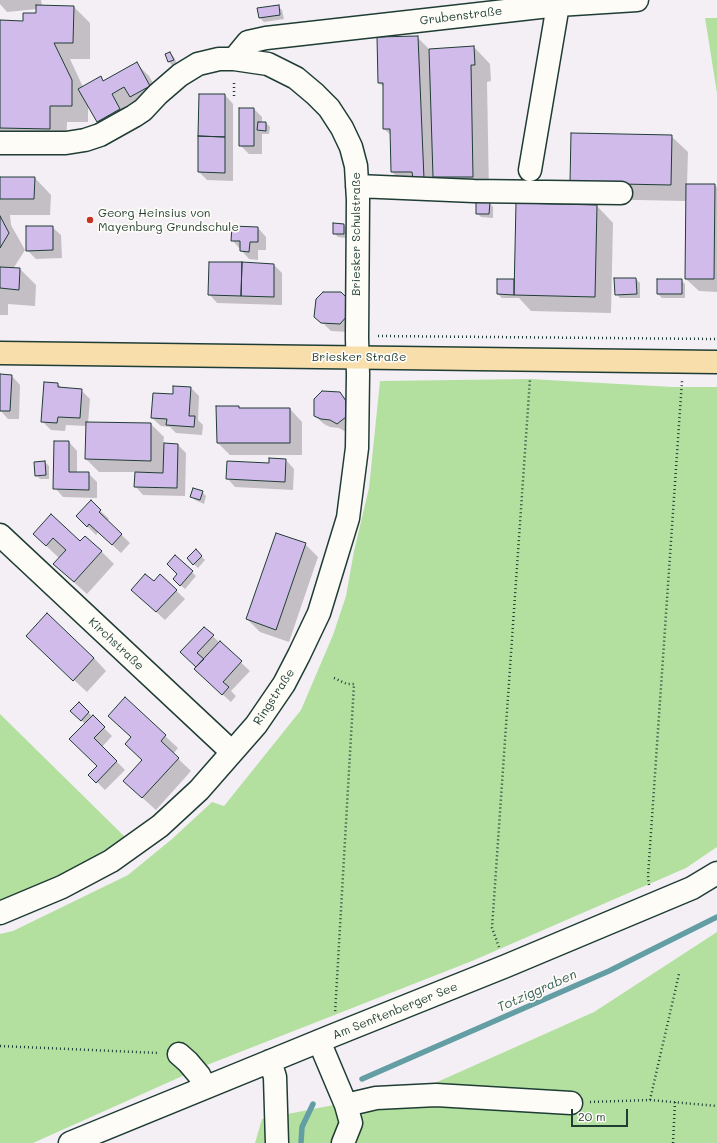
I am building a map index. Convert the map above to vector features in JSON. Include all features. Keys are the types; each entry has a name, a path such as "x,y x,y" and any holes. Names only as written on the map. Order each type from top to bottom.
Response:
{"main road":[{"name":"Briesker Straße","path":"0,352 717,362"}],"street":[{"name":"Grubenstraße","path":"234,59 248,42 266,38 364,28 557,2 637,0"},
{"path":"530,170 557,2"},
{"name":"Briesker Schulstraße","path":"0,143 66,143 85,140 100,135 122,124 143,110 158,94 180,75 198,64 219,59 234,59 268,64 296,78 329,108 342,128 351,147 356,166 358,200 357,357"},
{"path":"357,186 474,191 622,193"},
{"name":"Ringstraße","path":"0,913 62,888 111,861 160,826 199,790 256,725 284,684 300,656 319,613 348,518 357,448 357,357"},
{"name":"Kirchstraße","path":"0,535 232,752"},
{"name":"Am Senftenberger See","path":"70,1143 506,966 692,888 717,873"},
{"path":"326,1038 351,1123 343,1143"},
{"path":"179,1054 195,1070 205,1087"},
{"path":"270,1061 276,1077 277,1143"},
{"path":"346,1105 376,1098 436,1095 571,1103"}],"path":[{"path":"382,335 717,339"},
{"path":"506,966 492,928 530,379"},
{"path":"652,905 648,876 682,381"},
{"path":"326,1038 354,684 347,684 334,678"},
{"path":"650,1100 679,974"},
{"path":"0,1046 179,1054"},
{"path":"571,1103 650,1100 717,1106"},
{"path":"673,1143 675,1102"}],"green space":[{"path":"705,18 717,18 717,93"},
{"path":"530,379 673,387 717,387 717,847 686,868 472,961 207,1065 33,1143 0,1143 0,934 13,931 128,875 172,839 212,802 224,806 301,710 333,635 346,596 354,551 369,488 380,381"},
{"path":"0,714 125,837 89,860 48,882 0,900"},
{"path":"717,932 717,1143 255,1143 262,1119 426,1087 594,1012"}],"building":[{"path":"36,5 74,6 73,43 54,43 72,80 72,106 50,106 50,129 0,128 0,20 23,21 23,13 36,13"},
{"path":"279,5 280,15 259,18 257,8"},
{"path":"418,36 424,179 413,179 412,172 391,172 390,129 383,129 383,83 378,83 377,37"},
{"path":"474,46 475,65 471,65 473,177 433,177 429,49"},
{"path":"170,52 174,60 168,62 165,54"},
{"path":"137,62 150,86 130,97 124,87 112,94 120,109 97,122 78,89 101,76 103,81"},
{"path":"199,94 225,94 225,137 198,136"},
{"path":"239,108 254,108 254,146 239,146"},
{"path":"258,122 266,122 266,131 257,130"},
{"path":"571,133 672,135 671,185 570,183"},
{"path":"198,136 225,137 225,173 198,172"},
{"path":"0,177 35,177 34,199 0,199"},
{"path":"686,184 715,184 714,279 685,279"},
{"path":"476,201 490,202 489,214 476,214"},
{"path":"516,203 597,205 595,297 514,295"},
{"path":"0,216 9,233 0,248"},
{"path":"333,223 344,224 344,234 333,234"},
{"path":"26,226 53,226 53,250 26,251"},
{"path":"232,226 258,227 258,242 250,242 249,252 240,251 240,241 231,241"},
{"path":"209,262 242,262 241,296 208,295"},
{"path":"242,262 274,264 274,297 241,296"},
{"path":"0,267 20,268 19,290 0,288"},
{"path":"614,278 636,278 637,294 615,295"},
{"path":"497,279 514,279 514,295 497,294"},
{"path":"657,279 682,279 682,294 657,294"},
{"path":"323,292 341,292 347,298 347,316 340,324 321,323 314,317 316,299"},
{"path":"0,374 12,375 10,411 0,411"},
{"path":"44,382 58,383 58,387 82,389 80,418 58,417 57,423 41,422"},
{"path":"173,386 191,387 189,416 195,416 194,427 166,425 167,419 151,418 153,393 173,394"},
{"path":"322,391 340,392 346,401 346,417 337,424 330,420 321,419 314,416 314,399"},
{"path":"216,406 239,406 239,408 290,408 290,443 217,443"},
{"path":"86,422 151,423 151,461 85,459"},
{"path":"54,441 69,441 69,472 89,472 89,490 53,489"},
{"path":"164,443 178,444 177,488 134,487 135,472 163,473"},
{"path":"269,458 286,459 285,482 226,479 227,461 269,463"},
{"path":"45,461 46,475 35,476 34,462"},
{"path":"193,488 203,491 200,500 190,497"},
{"path":"91,500 101,510 99,512 122,534 112,545 89,524 87,527 76,516"},
{"path":"51,514 80,541 85,536 102,551 74,582 53,564 66,550 53,538 46,546 33,534"},
{"path":"276,533 306,543 276,630 246,619"},
{"path":"196,549 202,556 193,565 187,558"},
{"path":"175,555 193,571 180,586 173,579 177,574 167,564"},
{"path":"145,574 154,581 160,574 177,590 156,612 131,590"},
{"path":"47,613 94,658 73,681 26,636"},
{"path":"204,627 214,635 197,653 204,659 196,667 180,652"},
{"path":"220,641 242,661 223,682 229,687 222,695 194,669"},
{"path":"125,697 166,735 161,741 179,758 142,798 123,781 142,760 125,744 131,737 108,716"},
{"path":"79,702 89,712 81,721 70,711"},
{"path":"93,715 105,727 94,738 117,761 96,783 88,775 97,766 69,739"}],"waterway":[{"name":"Totziggraben","path":"362,1079 609,971 717,917"},
{"name":"Totziggraben","path":"301,1143 302,1127 313,1104"}],"place":[{"name":"Georg Heinsius von Mayenburg Grundschule","path":"90,220"}]}
